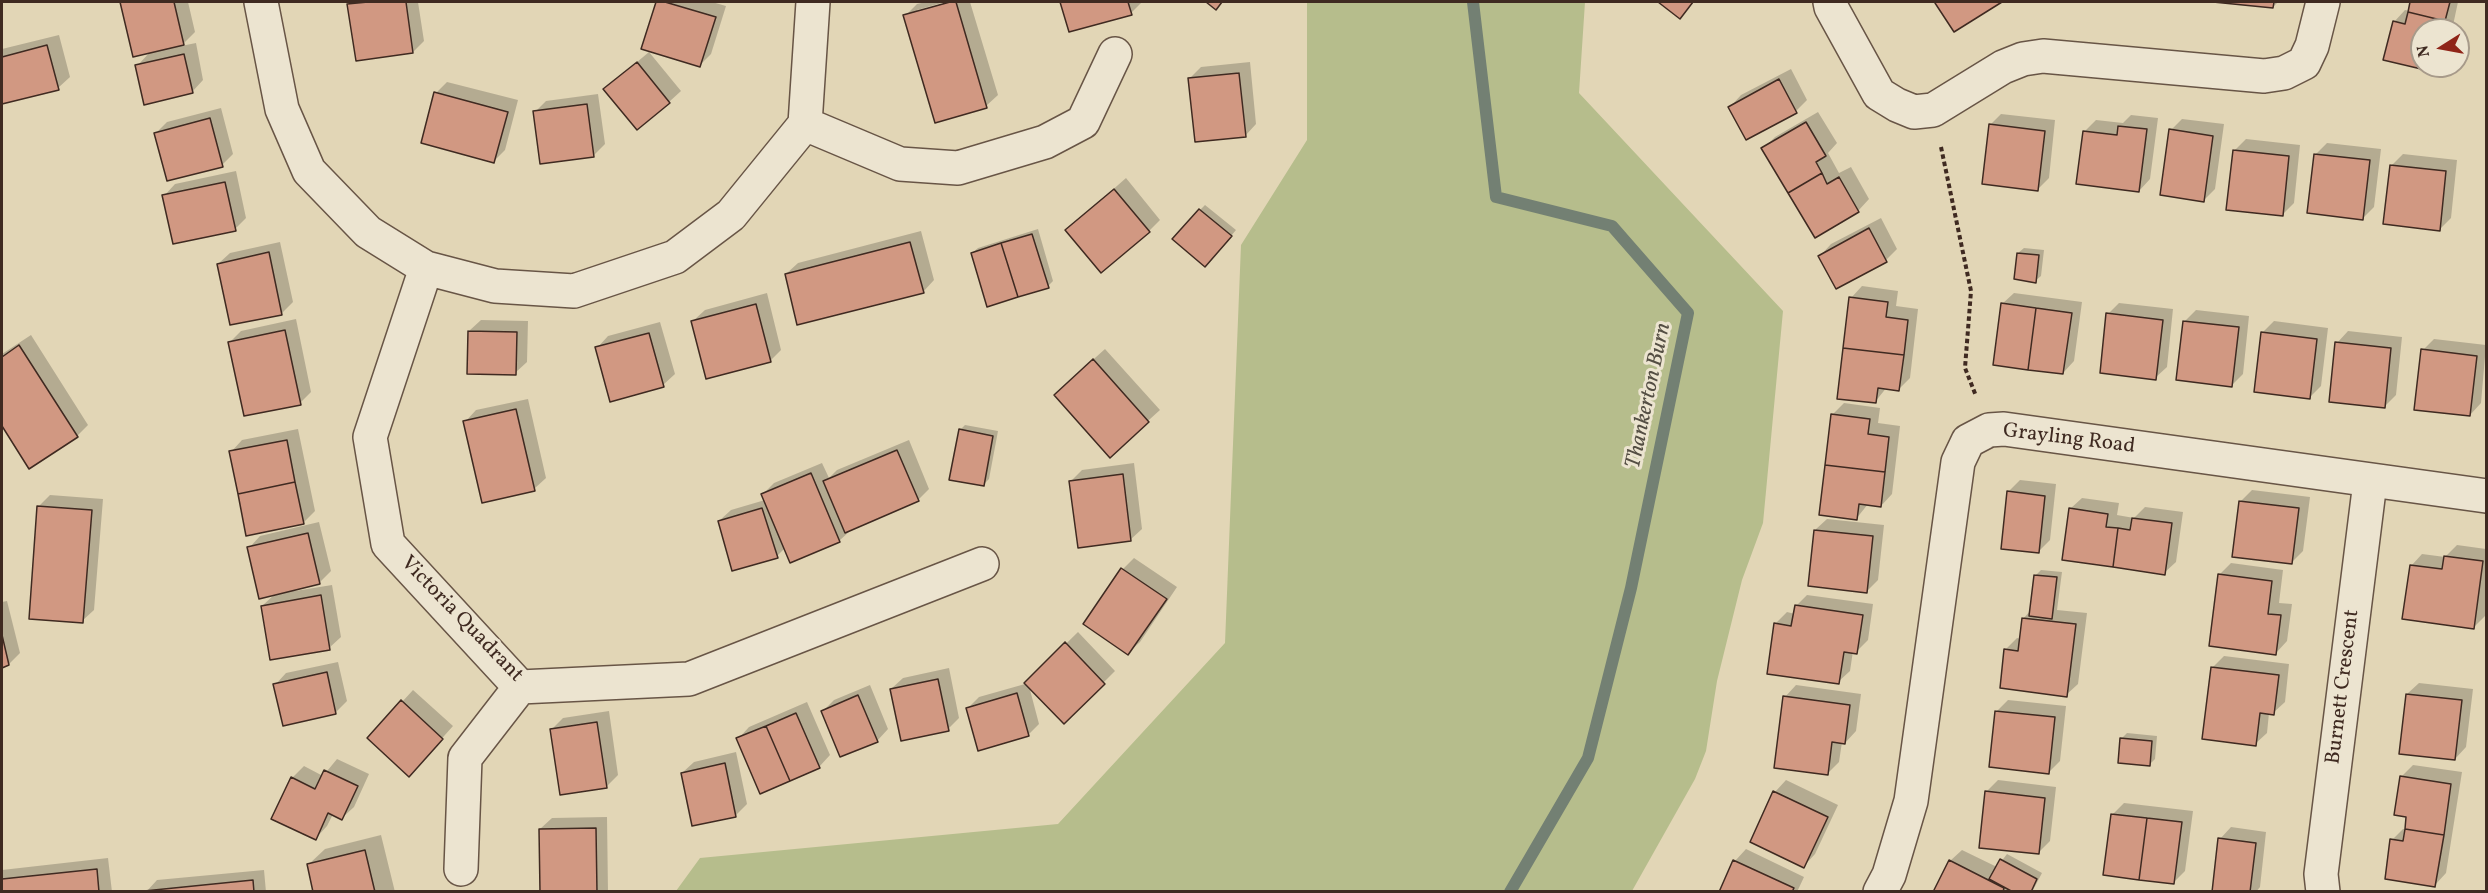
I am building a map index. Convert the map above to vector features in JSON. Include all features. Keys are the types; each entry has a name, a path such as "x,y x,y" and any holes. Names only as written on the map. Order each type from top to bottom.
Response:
{"street":[{"path":"261,2 282,109 309,171 369,232 426,268 495,286 574,291 675,256 731,215 806,124 813,2"},
{"path":"1830,2 1879,94 1914,112 1933,110 2004,67 2023,59 2043,56 2264,76 2284,73 2304,63 2312,46 2323,2"},
{"path":"806,124 900,164 958,168 1045,142 1083,122 1115,54"},
{"name":"Victoria Quadrant","path":"426,268 370,437 388,544 520,687 689,680 982,564"},
{"name":"Grayling Road","path":"1880,891 1889,875 1911,801 1958,462 1968,441 1989,430 2004,429 2370,482 2487,496"},
{"name":"Burnett Crescent","path":"2323,891 2321,874 2370,482"},
{"path":"461,869 465,758 520,687"}],"path":[{"path":"1933,110 1971,291 1965,368 1989,430"}],"green space":[{"path":"1307,2 1585,2 1579,93 1783,311 1763,523 1742,580 1717,681 1706,751 1695,779 1632,891 676,891 700,858 1058,824 1225,643 1241,245 1307,140"}],"building":[{"path":"120,2 174,2 184,45 133,57"},
{"path":"406,2 413,53 356,61 347,4"},
{"path":"656,2 665,2 716,17 700,67 641,49"},
{"path":"956,2 987,108 935,123 903,15"},
{"path":"1060,2 1128,2 1132,15 1069,32"},
{"path":"1206,2 1222,2 1216,10"},
{"path":"1658,2 1693,2 1680,19"},
{"path":"1936,2 2002,2 1954,32"},
{"path":"2213,2 2274,2 2273,8"},
{"path":"2410,2 2450,2 2446,18 2433,18 2408,12"},
{"path":"2408,12 2433,18 2410,18 2410,66 2383,60 2393,21 2405,24"},
{"path":"47,45 59,90 2,104 2,57"},
{"path":"184,54 193,93 144,105 135,65"},
{"path":"637,62 670,103 637,130 603,89"},
{"path":"1239,73 1246,137 1195,142 1188,78"},
{"path":"1779,79 1797,113 1746,140 1728,107"},
{"path":"434,92 508,112 494,163 421,143"},
{"path":"587,104 594,157 540,164 533,111"},
{"path":"210,118 223,167 167,181 154,133"},
{"path":"1806,122 1826,156 1816,162 1822,173 1788,193 1761,148"},
{"path":"1989,124 2045,131 2038,191 1982,184"},
{"path":"2118,126 2147,129 2139,192 2076,184 2083,131 2117,135"},
{"path":"2169,129 2213,136 2204,202 2160,195"},
{"path":"2233,150 2289,156 2283,216 2226,210"},
{"path":"2314,154 2370,160 2363,220 2307,213"},
{"path":"2390,165 2446,171 2440,231 2383,224"},
{"path":"1822,173 1827,184 1839,177 1859,212 1815,238 1788,193"},
{"path":"225,182 236,231 173,244 162,195"},
{"path":"1114,189 1150,232 1101,273 1065,230"},
{"path":"1199,209 1232,236 1205,267 1172,239"},
{"path":"1869,228 1887,262 1836,289 1818,256"},
{"path":"1032,234 1049,288 1018,297 1001,243"},
{"path":"910,242 924,293 797,325 785,274"},
{"path":"1001,243 1018,297 987,307 971,253"},
{"path":"269,252 282,315 230,325 217,264"},
{"path":"2017,253 2039,255 2036,283 2014,279"},
{"path":"1849,297 1888,302 1886,317 1908,320 1904,355 1843,348"},
{"path":"2001,303 2036,308 2028,370 1993,365"},
{"path":"756,304 771,362 706,379 691,321"},
{"path":"2036,308 2072,313 2063,374 2028,370"},
{"path":"2106,313 2163,320 2156,380 2100,373"},
{"path":"2183,321 2239,327 2232,387 2176,380"},
{"path":"285,330 301,405 244,416 228,342"},
{"path":"468,331 517,332 516,375 467,374"},
{"path":"2261,332 2317,339 2310,399 2254,392"},
{"path":"649,333 664,387 610,402 595,347"},
{"path":"2335,342 2391,348 2385,408 2329,402"},
{"path":"19,345 78,437 29,469 2,426 2,357"},
{"path":"1843,348 1904,355 1899,391 1878,388 1876,403 1837,399"},
{"path":"2421,349 2477,356 2470,416 2414,410"},
{"path":"1093,359 1149,422 1110,458 1054,395"},
{"path":"516,409 535,491 482,503 463,421"},
{"path":"1831,414 1870,419 1868,434 1889,437 1885,472 1825,465"},
{"path":"959,429 993,436 984,486 949,480"},
{"path":"287,440 295,482 238,494 229,451"},
{"path":"897,450 919,501 845,533 823,481"},
{"path":"1825,465 1885,472 1881,507 1859,504 1857,520 1819,515"},
{"path":"811,473 840,542 790,563 761,494"},
{"path":"1123,474 1131,541 1078,548 1069,481"},
{"path":"295,482 304,524 246,536 238,494"},
{"path":"2007,491 2045,496 2039,553 2001,549"},
{"path":"2239,501 2299,508 2292,564 2232,557"},
{"path":"37,506 92,510 83,623 29,619"},
{"path":"762,508 778,558 732,571 718,521"},
{"path":"2069,508 2108,514 2106,527 2118,528 2113,567 2062,560"},
{"path":"2132,518 2172,523 2165,575 2113,567 2118,528 2130,530"},
{"path":"1814,530 1873,536 1867,593 1808,586"},
{"path":"308,533 320,584 259,599 247,547"},
{"path":"2444,556 2483,561 2474,629 2402,619 2410,565 2442,569"},
{"path":"1121,568 1167,599 1128,655 1083,624"},
{"path":"2218,574 2272,581 2268,614 2281,615 2276,655 2209,646"},
{"path":"2034,575 2057,577 2052,619 2029,616"},
{"path":"321,595 330,650 270,660 261,606"},
{"path":"1795,605 1863,615 1857,654 1844,652 1839,684 1767,674 1774,623 1791,626"},
{"path":"2022,618 2076,624 2067,697 2000,688 2004,649 2018,651"},
{"path":"2,635 9,665 2,668"},
{"path":"1065,642 1105,684 1064,724 1024,683"},
{"path":"2211,667 2279,675 2274,715 2260,713 2256,746 2202,739"},
{"path":"327,672 336,714 283,726 273,684"},
{"path":"938,679 949,731 901,741 890,689"},
{"path":"1017,693 1029,736 978,751 966,708"},
{"path":"2406,694 2462,700 2455,760 2399,754"},
{"path":"858,695 878,742 840,757 821,711"},
{"path":"1783,696 1850,705 1845,744 1832,742 1828,775 1774,768"},
{"path":"401,700 443,739 409,777 367,738"},
{"path":"1995,711 2055,717 2049,774 1989,767"},
{"path":"796,713 820,768 790,781 766,726"},
{"path":"597,722 607,788 560,795 550,729"},
{"path":"766,726 790,781 760,794 736,738"},
{"path":"2120,738 2152,741 2150,766 2118,763"},
{"path":"725,763 736,817 692,826 681,773"},
{"path":"324,770 358,786 342,820 328,813 316,840 271,819 291,777 315,789"},
{"path":"2400,776 2451,784 2444,835 2405,829 2406,817 2394,815"},
{"path":"1773,791 1828,817 1804,868 1750,842"},
{"path":"1985,791 2045,798 2039,854 1979,848"},
{"path":"2111,814 2147,818 2139,880 2103,875"},
{"path":"2147,818 2182,822 2174,884 2139,880"},
{"path":"596,828 597,892 540,892 539,829"},
{"path":"2405,829 2444,835 2435,887 2385,879 2390,839 2403,841"},
{"path":"2218,838 2256,843 2250,892 2212,892"},
{"path":"365,850 375,892 313,892 307,864"},
{"path":"2000,859 2037,879 2031,892 2013,892 1989,879"},
{"path":"1733,860 1794,888 1792,892 1719,892"},
{"path":"1949,860 2004,888 2003,892 1933,892"},
{"path":"97,869 99,892 2,892 2,879"},
{"path":"253,880 254,892 144,891"}],"waterway":[{"name":"Thankerton Burn","path":"1473,2 1496,197 1612,226 1688,313 1631,588 1588,758 1510,892"}]}
